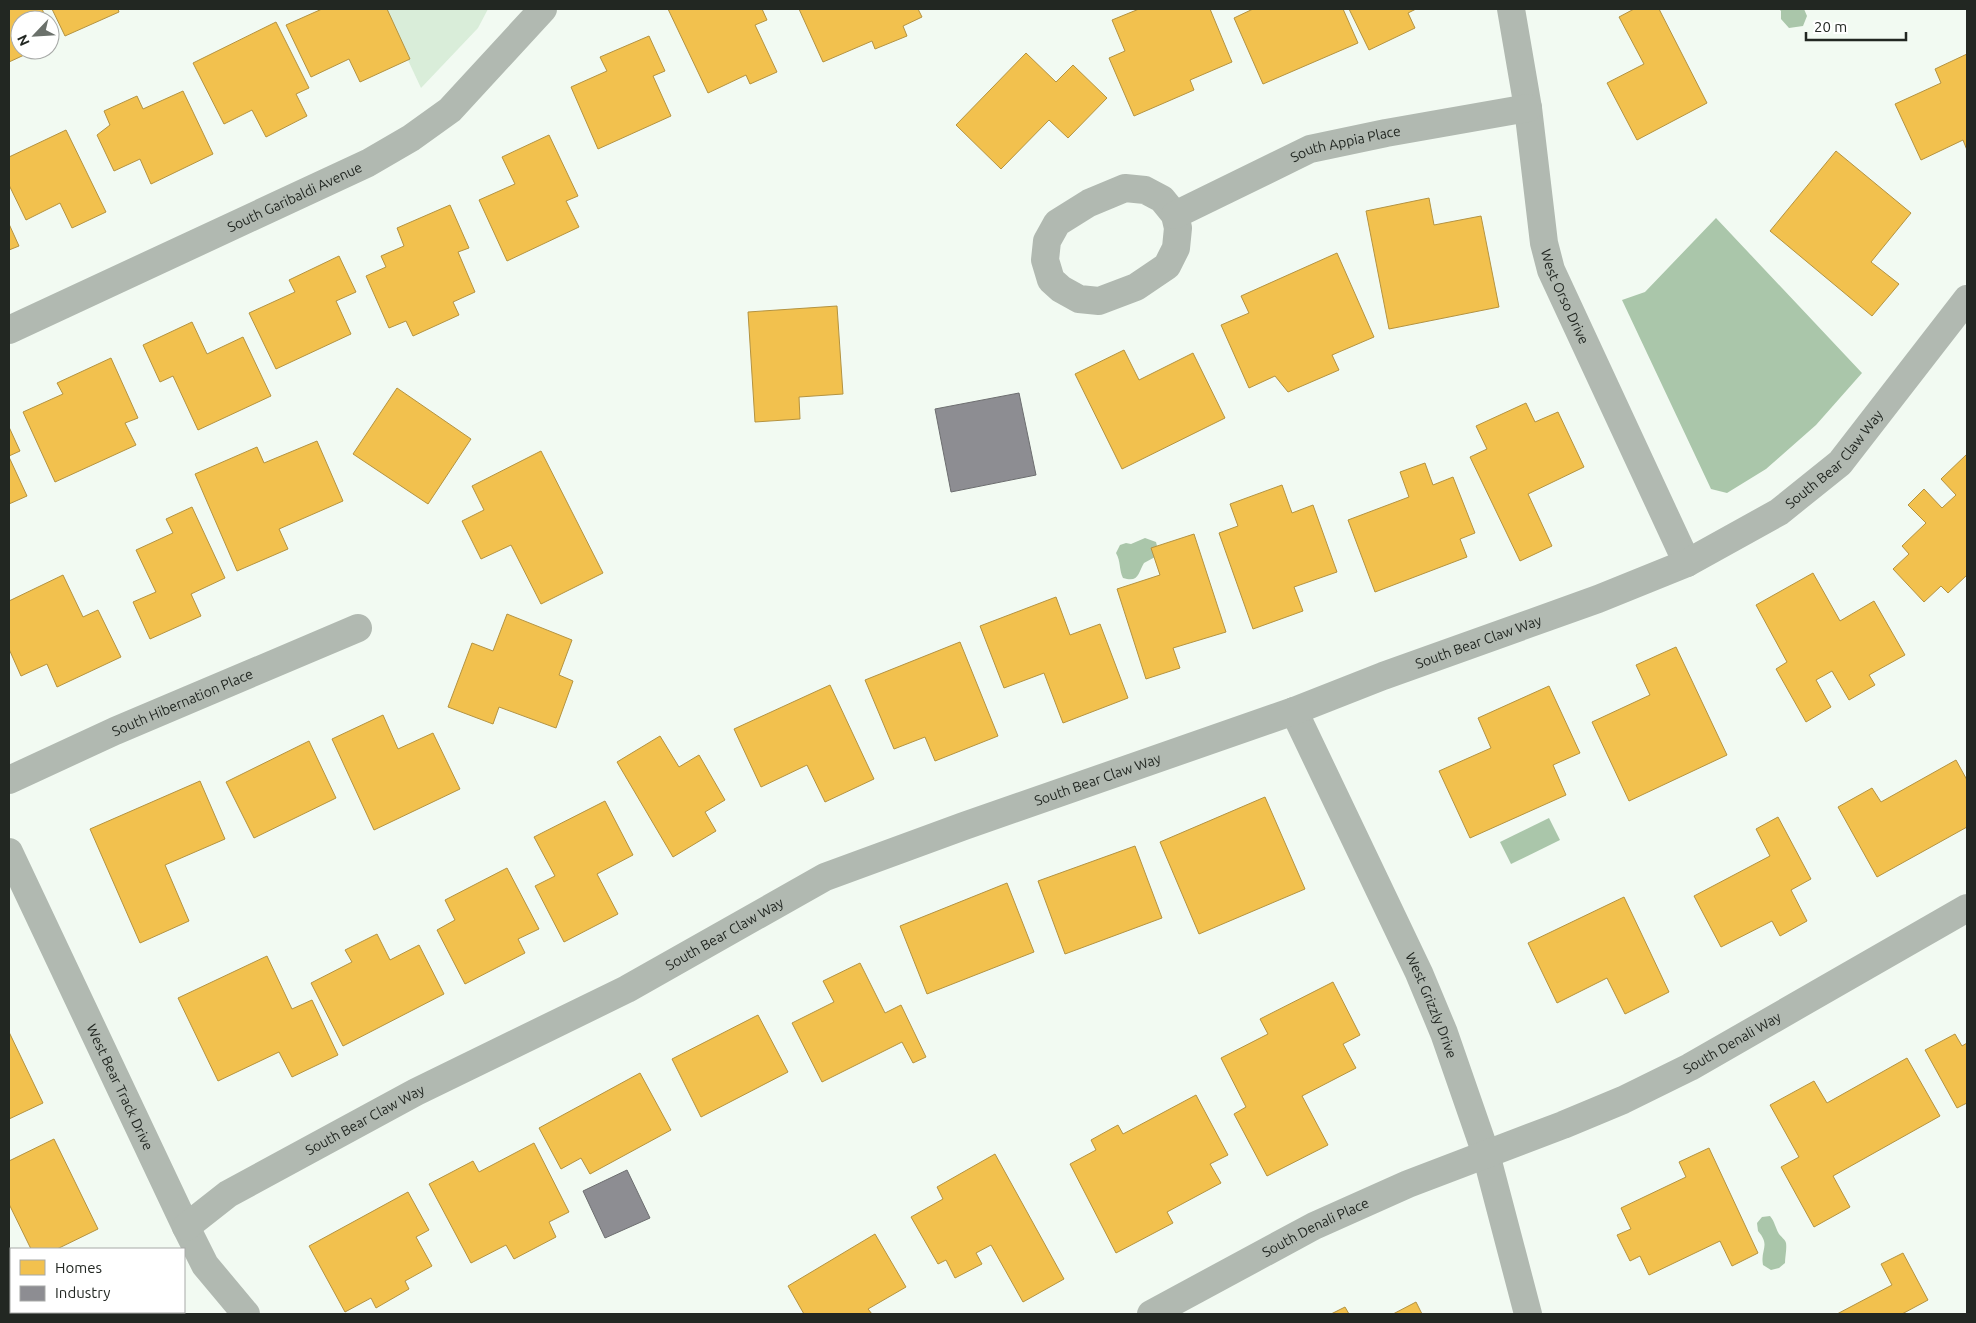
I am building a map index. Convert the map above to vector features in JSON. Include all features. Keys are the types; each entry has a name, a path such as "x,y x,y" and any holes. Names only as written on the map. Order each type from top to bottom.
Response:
{"street":[{"name":"South Garibaldi Avenue","path":"9,330 368,163 411,138 450,110 544,9"},
{"name":"West Orso Drive","path":"1511,9 1528,108 1544,243 1551,270 1687,563"},
{"name":"South Appia Place","path":"1175,215 1310,149 1386,133 1528,108"},
{"path":"1125,188 1145,190 1162,200 1175,215 1178,228 1176,248 1167,266 1136,287 1099,301 1079,299 1061,289 1051,280 1045,260 1047,241 1057,223 1090,203 1125,188"},
{"name":"South Bear Claw Way","path":"186,1227 228,1194 416,1092 626,988 825,877 964,826 1294,711 1383,676 1598,599 1687,563 1779,512 1840,463 1967,300"},
{"name":"South Hibernation Place","path":"9,780 116,731 358,628"},
{"name":"West Grizzly Drive","path":"1294,711 1419,974 1444,1033 1486,1154 1528,1314"},
{"name":"West Bear Track Drive","path":"9,852 205,1265 246,1314"},
{"name":"South Denali Way","path":"1486,1154 1623,1100 1690,1067 1967,908"},
{"name":"South Denali Place","path":"1151,1314 1314,1226 1408,1184 1486,1154"}],"shaded area":[{"path":"384,9 488,9 478,28 421,88"},
{"path":"1779,9 1804,9 1807,16 1803,26 1789,28 1781,19 1781,11"},
{"path":"1716,218 1862,373 1816,425 1766,469 1727,493 1711,489 1622,300 1645,292"},
{"path":"1145,538 1156,542 1158,550 1155,557 1144,563 1135,578 1123,578 1116,553 1120,545 1131,544"},
{"path":"1549,818 1560,840 1511,864 1500,842"},
{"path":"1770,1216 1786,1245 1785,1263 1779,1268 1771,1270 1763,1265 1765,1244 1758,1231 1757,1223 1762,1217"}],"building: Homes":[{"path":"9,9 42,9 10,10 10,60 13,60 9,62"},
{"path":"118,9 119,12 65,36 60,26 60,10 52,10"},
{"path":"322,9 387,9 410,59 360,82 349,59 311,77 286,25"},
{"path":"668,9 762,9 767,20 755,25 777,72 750,84 746,75 708,93"},
{"path":"799,9 918,9 922,17 903,26 907,36 875,49 872,41 823,62"},
{"path":"1139,9 1210,9 1232,62 1190,80 1194,90 1134,116 1109,58 1125,51 1112,20"},
{"path":"1253,9 1343,9 1358,43 1263,84 1234,18"},
{"path":"1349,9 1416,9 1408,13 1415,28 1369,50"},
{"path":"1634,9 1659,9 1707,103 1637,140 1607,83 1644,64 1619,17"},
{"path":"276,22 309,88 296,94 307,116 266,137 252,110 224,124 193,63"},
{"path":"649,36 665,71 653,76 671,116 598,149 571,87 607,71 600,57"},
{"path":"1026,53 1056,82 1073,65 1107,98 1068,138 1049,120 1001,169 956,125"},
{"path":"1967,54 1967,150 1963,140 1921,160 1895,104 1941,83 1935,69"},
{"path":"183,91 213,154 151,184 140,159 114,171 97,135 110,125 104,111 137,96 143,109"},
{"path":"66,130 106,212 72,228 60,203 26,220 9,185 9,157"},
{"path":"549,135 578,196 566,201 579,227 507,261 479,200 515,184 502,157"},
{"path":"1836,151 1911,213 1871,262 1899,284 1872,316 1770,231"},
{"path":"1429,198 1434,225 1481,216 1499,307 1389,329 1366,211"},
{"path":"450,205 469,248 458,252 475,292 453,302 459,315 413,336 406,321 389,328 366,276 386,267 381,256 404,246 397,228"},
{"path":"9,224 19,246 9,250"},
{"path":"1337,253 1374,337 1332,355 1339,370 1288,392 1275,376 1249,388 1221,325 1249,313 1241,296"},
{"path":"339,256 356,292 336,301 351,334 276,369 249,313 295,292 289,280"},
{"path":"837,306 843,394 799,397 800,419 755,422 748,312"},
{"path":"192,322 207,354 243,337 271,396 198,430 173,376 160,382 143,345"},
{"path":"1124,350 1139,380 1193,353 1225,418 1122,469 1075,374"},
{"path":"111,358 138,418 125,423 136,445 55,482 23,412 63,394 57,383"},
{"path":"397,388 471,439 428,504 353,454"},
{"path":"1526,403 1535,422 1558,412 1584,467 1528,494 1552,546 1520,561 1470,457 1487,449 1476,426"},
{"path":"9,427 20,451 9,456"},
{"path":"317,441 343,501 279,529 288,549 237,571 195,474 257,447 264,463"},
{"path":"541,451 603,573 541,604 511,545 481,559 462,521 484,510 472,486"},
{"path":"1967,454 1967,575 1948,593 1941,586 1924,602 1893,569 1909,554 1902,546 1926,523 1908,505 1924,489 1942,508 1956,495 1941,479"},
{"path":"9,457 27,496 9,504"},
{"path":"1425,463 1433,485 1453,477 1475,533 1460,539 1467,557 1375,592 1348,520 1409,497 1400,472"},
{"path":"1282,485 1292,513 1313,505 1337,572 1294,587 1303,611 1253,629 1219,533 1238,526 1230,504"},
{"path":"192,507 225,578 191,594 201,616 150,639 133,602 156,592 136,550 173,533 166,519"},
{"path":"1194,534 1226,632 1173,648 1180,668 1146,679 1117,589 1160,575 1151,548"},
{"path":"1813,573 1840,621 1874,601 1905,655 1869,675 1875,685 1849,700 1832,671 1816,680 1831,707 1806,722 1776,669 1787,662 1756,605"},
{"path":"63,575 83,617 98,610 121,657 57,687 47,664 21,676 9,649 9,601"},
{"path":"1056,597 1070,635 1100,624 1128,698 1063,723 1044,673 1004,688 980,626"},
{"path":"507,614 572,640 559,675 573,681 556,728 499,707 493,724 448,707 472,643 493,651"},
{"path":"960,642 998,736 935,761 925,737 894,749 865,680"},
{"path":"1676,647 1727,755 1629,801 1592,722 1650,695 1636,665"},
{"path":"830,685 874,779 825,802 807,765 761,787 734,729"},
{"path":"1549,686 1580,753 1553,765 1566,795 1470,838 1439,771 1491,748 1478,718"},
{"path":"383,715 398,749 433,733 460,789 374,830 332,739"},
{"path":"660,736 679,767 699,755 725,800 705,812 716,831 673,857 617,762"},
{"path":"309,741 336,798 254,838 226,782"},
{"path":"1956,760 1967,780 1967,827 1877,877 1838,807 1872,788 1881,802"},
{"path":"200,781 225,839 165,865 189,921 140,943 90,829"},
{"path":"1265,797 1305,889 1199,934 1160,842"},
{"path":"605,801 633,855 597,874 618,914 564,942 535,886 555,876 534,837"},
{"path":"1778,817 1811,879 1791,890 1807,921 1780,936 1772,921 1721,947 1694,896 1770,856 1756,829"},
{"path":"1135,846 1162,918 1065,954 1038,881"},
{"path":"507,868 539,929 518,939 525,953 465,984 437,930 455,920 445,900"},
{"path":"1007,883 1034,952 927,994 900,926"},
{"path":"1624,897 1669,992 1625,1014 1607,978 1557,1003 1528,943"},
{"path":"377,934 390,960 419,945 444,994 343,1046 311,983 352,962 345,950"},
{"path":"267,956 292,1009 312,1000 338,1055 292,1077 279,1052 218,1081 178,998"},
{"path":"860,963 885,1013 901,1005 926,1057 913,1063 902,1042 822,1082 792,1023 834,1002 823,981"},
{"path":"1333,982 1360,1035 1343,1044 1356,1068 1302,1096 1328,1145 1267,1176 1234,1114 1246,1107 1221,1058 1268,1034 1260,1019"},
{"path":"758,1015 788,1072 701,1117 672,1059"},
{"path":"9,1032 43,1103 9,1119"},
{"path":"1955,1034 1962,1046 1967,1043 1967,1103 1957,1108 1925,1050"},
{"path":"1907,1058 1940,1116 1833,1176 1850,1207 1814,1227 1781,1167 1799,1157 1770,1105 1814,1081 1827,1103"},
{"path":"640,1073 671,1130 590,1174 581,1158 561,1169 539,1128"},
{"path":"1196,1095 1228,1155 1210,1164 1221,1183 1167,1212 1173,1223 1116,1253 1070,1164 1096,1150 1091,1140 1118,1125 1123,1134"},
{"path":"54,1139 98,1229 59,1248 31,1248 9,1204 9,1161"},
{"path":"534,1143 569,1212 549,1222 556,1237 514,1259 506,1245 471,1263 429,1184 473,1161 479,1172"},
{"path":"1709,1148 1758,1253 1732,1266 1720,1241 1649,1275 1640,1256 1630,1261 1617,1235 1631,1229 1621,1208 1686,1177 1679,1162"},
{"path":"995,1154 1064,1279 1023,1302 991,1245 976,1253 982,1264 955,1278 946,1260 938,1264 911,1217 943,1199 937,1187"},
{"path":"408,1192 429,1230 416,1237 432,1266 405,1281 409,1289 376,1308 371,1298 345,1312 309,1246"},
{"path":"875,1234 906,1287 868,1309 872,1314 804,1314 788,1286"},
{"path":"1903,1253 1928,1300 1902,1314 1837,1314 1892,1285 1881,1264"},
{"path":"1416,1302 1422,1314 1393,1314"},
{"path":"1345,1307 1349,1314 1331,1314"},
{"path":"42,1313 153,1314 42,1314"}],"building: Industry":[{"path":"1019,393 1036,475 951,492 935,409"},
{"path":"627,1170 650,1218 605,1238 583,1191"}]}
